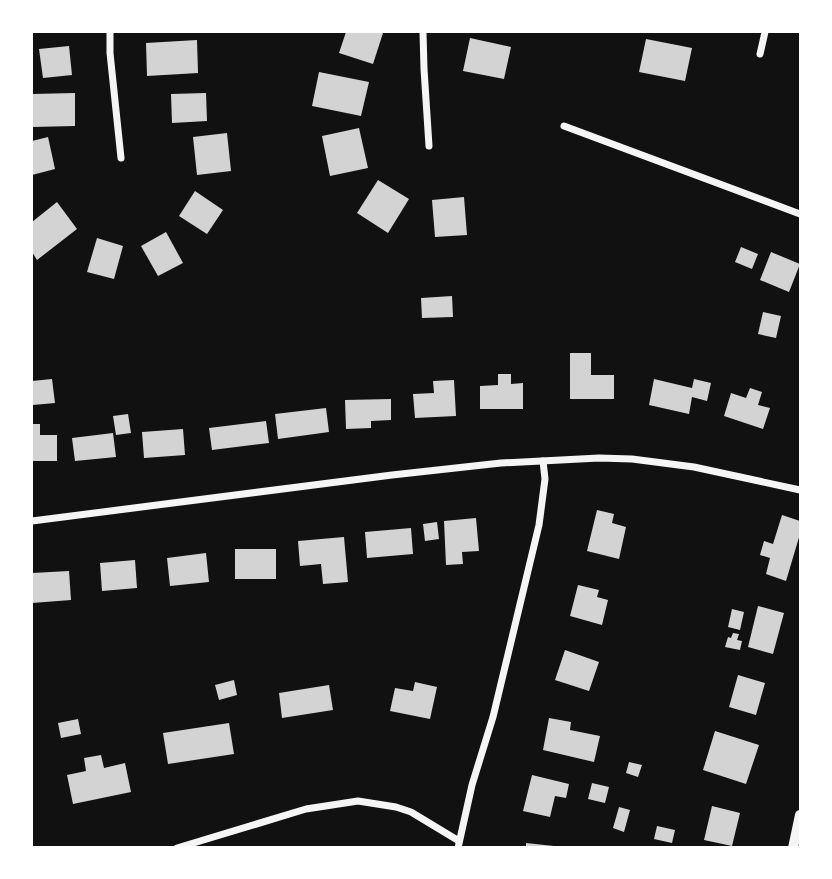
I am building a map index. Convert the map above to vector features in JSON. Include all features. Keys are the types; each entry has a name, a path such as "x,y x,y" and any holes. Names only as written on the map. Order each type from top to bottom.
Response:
{"street":[{"path":"110,32 121,158"},
{"path":"423,32 429,146"},
{"path":"760,54 765,32"},
{"path":"564,126 800,214"},
{"path":"32,521 392,475 501,463 600,458 694,467 800,490"},
{"path":"177,848 306,809 358,801 411,812 458,844 472,785 493,717 539,524 545,479 543,461"},
{"path":"793,848 800,815"}],"building":[{"path":"346,32 383,33 373,64 339,53"},
{"path":"470,38 511,47 504,79 463,71"},
{"path":"646,39 692,48 685,81 639,72"},
{"path":"197,40 198,73 147,76 146,43"},
{"path":"69,46 72,75 43,78 39,49"},
{"path":"319,72 369,82 361,116 312,106"},
{"path":"75,93 75,126 32,127 32,94"},
{"path":"206,93 207,121 172,123 171,94"},
{"path":"359,128 368,168 330,176 322,136"},
{"path":"227,133 231,171 197,175 193,137"},
{"path":"48,137 55,169 32,175 32,141"},
{"path":"378,180 409,199 388,233 357,213"},
{"path":"195,191 223,210 207,234 179,216"},
{"path":"464,197 467,235 435,237 432,200"},
{"path":"57,202 77,229 37,260 32,252 32,222"},
{"path":"166,232 183,263 158,276 141,246"},
{"path":"97,238 123,246 114,279 87,272"},
{"path":"741,247 758,254 752,269 735,262"},
{"path":"771,252 800,264 789,292 760,280"},
{"path":"452,296 453,317 422,318 421,298"},
{"path":"763,312 781,316 776,338 758,334"},
{"path":"570,353 591,353 591,375 614,375 614,399 570,399"},
{"path":"498,374 511,374 511,384 523,383 523,409 480,409 480,386 498,385"},
{"path":"52,379 55,403 33,405 32,381"},
{"path":"654,379 692,388 694,379 711,383 707,401 692,397 689,414 649,405"},
{"path":"454,380 456,416 415,418 413,394 434,393 433,381"},
{"path":"750,388 762,392 758,405 770,408 763,429 724,416 731,393 746,398"},
{"path":"391,399 391,420 371,421 371,428 346,429 345,400"},
{"path":"326,408 329,432 278,439 275,414"},
{"path":"128,414 131,433 116,435 113,416"},
{"path":"266,421 269,443 212,450 209,428"},
{"path":"32,424 40,424 40,435 57,435 57,461 32,461"},
{"path":"183,429 185,455 144,458 142,432"},
{"path":"113,433 116,457 75,461 72,438"},
{"path":"597,510 614,514 612,523 626,527 619,559 587,551"},
{"path":"782,515 800,521 800,534 786,581 766,574 770,558 760,555 764,541 773,544"},
{"path":"476,518 479,551 462,552 463,564 446,565 444,521"},
{"path":"437,522 439,539 425,541 423,524"},
{"path":"411,528 413,554 367,558 365,532"},
{"path":"344,537 348,582 323,584 321,564 300,566 298,541"},
{"path":"235,549 276,549 276,579 235,579"},
{"path":"206,553 209,582 170,586 167,558"},
{"path":"135,560 137,588 102,591 100,563"},
{"path":"69,571 71,600 32,603 32,573"},
{"path":"578,585 599,590 597,597 608,600 602,625 570,616"},
{"path":"758,606 784,613 773,654 748,647"},
{"path":"732,609 744,612 740,630 728,627"},
{"path":"733,633 739,634 737,640 742,641 740,650 725,647 728,637 731,638"},
{"path":"565,650 599,662 589,691 555,680"},
{"path":"738,675 765,683 756,715 729,707"},
{"path":"234,680 237,695 219,700 215,685"},
{"path":"415,682 437,687 430,719 390,711 395,688 413,691"},
{"path":"329,685 333,710 282,718 279,693"},
{"path":"549,718 571,722 570,730 600,736 594,762 543,750"},
{"path":"78,719 81,734 61,738 58,723"},
{"path":"229,723 234,754 168,764 163,733"},
{"path":"715,731 759,745 746,784 703,770"},
{"path":"101,755 104,768 125,763 131,792 73,804 67,775 86,771 84,758"},
{"path":"629,762 642,765 638,777 626,773"},
{"path":"532,775 569,784 566,798 555,796 550,817 523,811"},
{"path":"592,783 609,787 605,803 588,799"},
{"path":"712,806 740,813 732,846 704,840"},
{"path":"619,807 630,810 624,832 613,828"},
{"path":"657,826 675,830 672,843 654,839"},
{"path":"526,843 554,846 554,848 526,848"}]}
